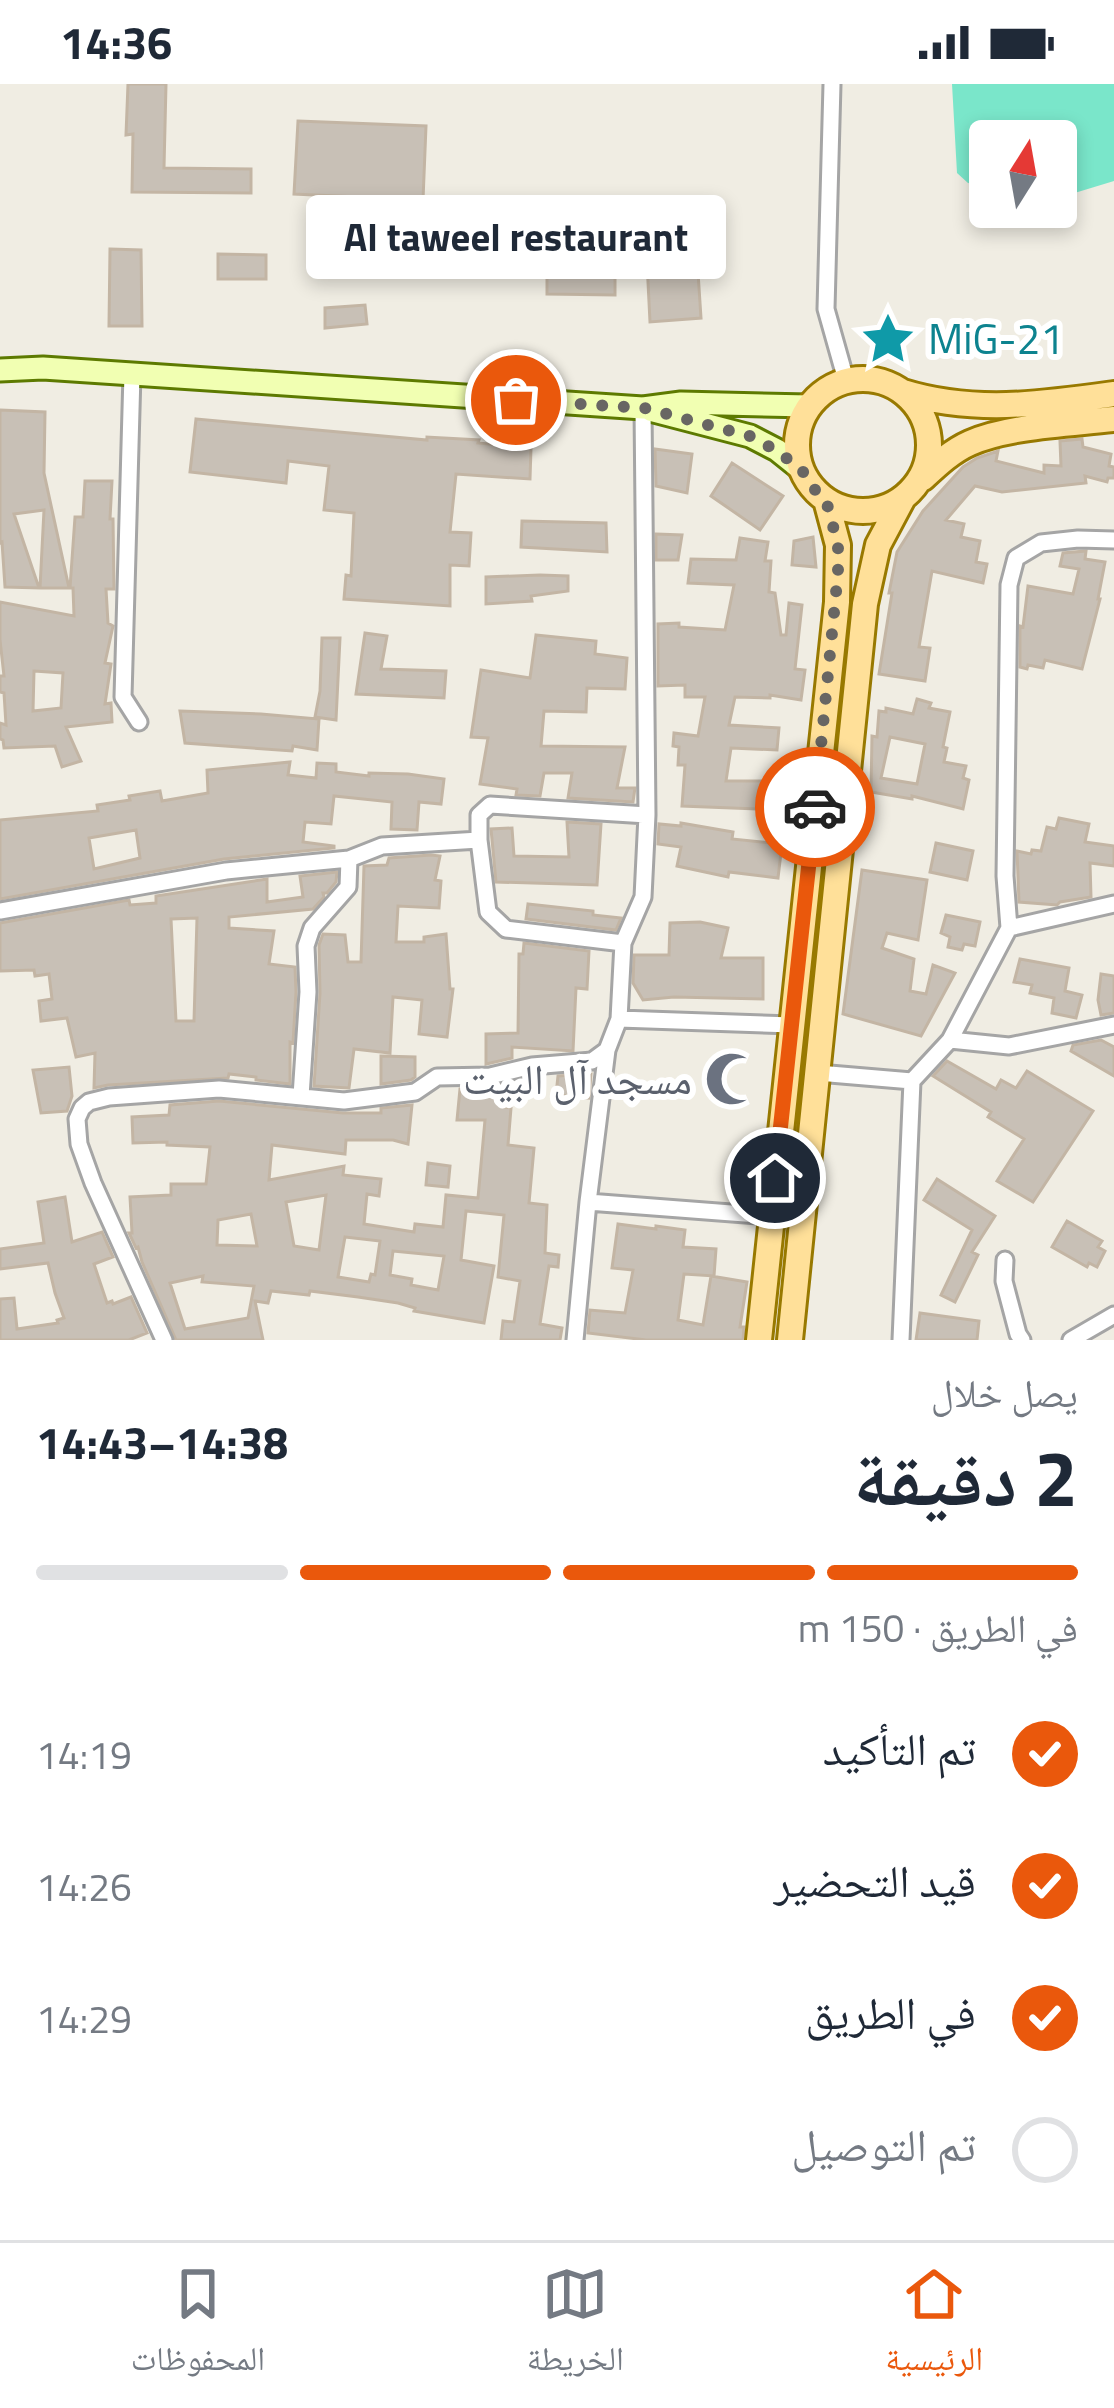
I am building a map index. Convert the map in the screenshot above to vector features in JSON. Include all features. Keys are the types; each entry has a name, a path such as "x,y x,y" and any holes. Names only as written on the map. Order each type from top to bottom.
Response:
{"main road":[{"path":"0,370 43,368 644,408 750,436 802,470"},
{"path":"790,1340 865,604 878,545 910,491 927,465 930,445 918,406 886,382 866,378 846,380 825,390 809,406 799,426 796,448 812,487 826,500 865,511 885,507 910,491 968,443 996,434 1114,419"},
{"path":"903,392 935,402 991,407 1114,394"},
{"path":"644,408 682,403 809,406"},
{"path":"759,1340 837,602 838,545 826,500"}],"street":[{"path":"832,84 826,309 846,380"},
{"path":"132,374 123,698 139,722"},
{"path":"575,1340 607,1050 619,1019 623,944 643,897 644,408"},
{"path":"901,1340 912,1082 950,1040 1009,928 1005,876 1009,585 1016,557 1041,543 1114,540"},
{"path":"623,944 506,929 488,913 479,815 490,805 646,815"},
{"path":"0,911 226,871 349,859 382,846 479,840"},
{"path":"301,1096 306,946 312,928 347,887 349,859"},
{"path":"1009,928 1114,904"},
{"path":"619,1019 792,1025"},
{"path":"950,1040 1009,1046 1114,1024"},
{"path":"164,1340 79,1144 77,1119 89,1102 219,1089 344,1101 415,1092 437,1077 490,1076 532,1066 592,1061 607,1050"},
{"path":"818,1073 912,1082"},
{"path":"587,1202 771,1216"},
{"path":"1005,1260 1004,1281 1022,1340"},
{"path":"1071,1340 1114,1315"}],"green space":[{"path":"952,84 1114,84 1114,181 1077,192 1077,120 969,120 969,183 957,173"}],"building":[{"path":"128,84 166,84 164,168 251,169 251,193 132,192 133,134 126,135"},
{"path":"298,121 426,126 423,200 294,194"},
{"path":"547,222 615,223 615,295 547,294"},
{"path":"110,249 141,250 142,326 109,326"},
{"path":"218,254 266,255 266,279 218,279"},
{"path":"697,257 701,318 650,322 647,262"},
{"path":"365,305 367,324 325,328 325,308"},
{"path":"0,410 45,412 44,473 69,588 40,588 44,510 14,514 39,588 5,587 0,543"},
{"path":"196,419 531,448 530,479 456,474 450,532 471,533 469,566 450,565 450,606 344,599 346,575 351,576 354,513 324,510 329,466 288,461 286,483 190,472"},
{"path":"1082,439 1083,447 1111,454 1114,478 1107,482 1085,476 1086,483 1002,492 975,486 946,520 964,524 961,537 980,541 976,562 987,564 983,583 932,571 919,647 930,648 925,681 879,674 897,552 923,511 977,458 998,451 996,461 1044,473 1044,465 1061,466 1060,441"},
{"path":"655,449 692,454 687,493 656,486"},
{"path":"732,463 783,496 760,530 711,496"},
{"path":"85,481 112,481 114,589 106,589 108,623 113,626 105,663 111,664 105,704 111,703 112,722 66,727 81,761 62,767 55,746 4,748 0,739 0,723 6,725 4,693 0,692 0,676 4,676 0,602 74,616 70,588 75,517 83,517","holes":["34,671 63,673 61,708 33,711"]},
{"path":"522,521 606,523 607,552 521,547"},
{"path":"656,534 682,535 678,560 656,560"},
{"path":"813,537 816,567 792,565 794,541"},
{"path":"740,538 768,542 769,592 775,593 781,635 786,635 789,603 802,605 795,669 805,670 801,700 735,697 729,725 779,728 777,750 731,748 726,781 767,781 768,790 788,793 785,810 682,806 685,765 678,765 674,733 698,736 705,697 685,697 685,685 658,686 658,624 725,630 734,585 688,583 691,559 736,560"},
{"path":"1086,551 1085,559 1105,562 1082,669 1045,660 1043,668 1020,667 1020,626 1028,586 1073,594 1079,569 1060,566 1063,553"},
{"path":"568,576 568,591 531,596 532,601 486,604 486,577"},
{"path":"365,633 387,636 381,669 446,671 444,698 356,694"},
{"path":"536,635 596,641 595,654 627,658 625,689 587,688 586,712 544,711 541,746 625,747 617,788 635,788 633,802 568,798 572,773 544,773 540,796 516,795 517,789 480,784 488,738 471,737 481,670 530,678"},
{"path":"322,638 340,638 336,720 315,717"},
{"path":"917,699 931,703 929,708 950,712 944,762 966,766 963,778 969,780 963,809 871,792 872,736 877,737 879,711 886,712 886,708 913,714","holes":["890,737 925,744 917,784 881,778"]},
{"path":"180,711 319,719 317,750 185,743"},
{"path":"290,762 288,775 316,778 317,763 336,764 336,772 444,779 441,804 419,802 417,830 391,829 392,802 334,796 331,824 305,822 303,842 334,848 224,859 0,899 0,820 98,811 97,805 160,791 162,801 208,793 207,770","holes":["136,830 140,858 94,869 89,838"]},
{"path":"1059,818 1089,824 1085,842 1114,846 1114,866 1090,863 1091,897 1057,905 1019,902 1017,851 1041,851 1047,827 1056,829"},
{"path":"567,822 601,824 597,885 496,882 491,829 512,828 514,856 569,857"},
{"path":"659,824 733,832 732,839 782,844 778,878 729,872 728,877 677,866 681,847 658,844"},
{"path":"936,843 973,851 967,880 930,872"},
{"path":"440,856 435,880 441,881 439,908 398,906 396,942 424,942 424,937 446,934 453,989 447,1037 419,1034 422,1000 393,997 390,1053 354,1049 349,1088 314,1086 323,934 345,935 348,962 361,962 364,866 387,865 389,858"},
{"path":"862,870 927,880 918,940 887,933 882,948 914,959 910,991 926,994 933,965 955,973 921,1036 843,1014"},
{"path":"337,872 336,882 313,909 229,917 229,928 274,931 269,964 295,967 290,1084 229,1074 228,1078 94,1088 95,1053 76,1057 67,1018 41,1021 39,1001 52,999 49,974 0,971 0,923 129,900 130,905 156,903 156,896 267,879 267,902 303,897 300,876","holes":["197,918 194,1021 176,1021 171,919"]},
{"path":"528,904 621,918 616,930 526,919"},
{"path":"946,915 980,922 975,946 948,947 950,937 941,933"},
{"path":"670,923 728,928 721,958 763,958 763,999 643,1000 633,983 634,955 669,955"},
{"path":"524,943 589,951 587,989 576,988 573,1051 512,1047 512,1058 486,1064 486,1034 518,1033 519,954 523,954"},
{"path":"1020,959 1069,968 1065,991 1082,995 1076,1018 1052,1013 1054,998 1030,993 1032,985 1014,982"},
{"path":"1101,974 1114,976 1114,1013 1101,1015"},
{"path":"1101,1040 1114,1047 1114,1076 1071,1051 1073,1045"},
{"path":"381,1056 415,1057 415,1077 381,1084"},
{"path":"947,1061 996,1089 1001,1080 1016,1088 1027,1071 1093,1111 1033,1202 997,1181 1024,1139 933,1076"},
{"path":"69,1067 72,1096 67,1111 41,1113 33,1070"},
{"path":"591,1074 589,1098 556,1095 558,1076"},
{"path":"503,1085 504,1107 511,1108 508,1145 534,1148 529,1203 547,1205 545,1253 559,1255 558,1267 549,1266 540,1324 562,1328 560,1340 501,1340 503,1321 514,1322 520,1281 498,1277 504,1215 466,1211 461,1260 494,1266 484,1323 414,1311 398,1303 310,1291 309,1295 271,1291 268,1303 255,1301 263,1340 176,1340 129,1233 130,1197 171,1195 171,1184 206,1184 210,1147 133,1143 132,1117 169,1115 170,1105 219,1101 343,1113 381,1113 381,1108 412,1105 408,1144 346,1140 345,1154 272,1145 269,1180 344,1166 343,1175 381,1179 379,1196 367,1194 364,1224 414,1232 415,1224 443,1227 446,1195 478,1198 485,1120 457,1120 460,1089","holes":["326,1195 319,1250 294,1246 286,1202","251,1214 257,1246 217,1245 218,1220","345,1237 380,1241 375,1275 371,1274 369,1282 338,1277","393,1251 444,1256 438,1290 411,1285 412,1279 390,1275","203,1276 202,1282 254,1286 248,1318 185,1329 170,1283"]},
{"path":"428,1163 450,1166 448,1187 426,1185"},
{"path":"937,1179 995,1216 972,1252 978,1255 955,1302 941,1295 972,1230 924,1200"},
{"path":"65,1197 72,1242 102,1232 113,1257 94,1264 107,1303 131,1297 147,1333 129,1340 0,1340 0,1299 14,1298 17,1329 64,1318 48,1263 0,1269 0,1249 44,1243 38,1202"},
{"path":"1067,1221 1102,1241 1098,1247 1105,1251 1097,1267 1089,1263 1087,1267 1052,1247"},
{"path":"618,1224 685,1230 683,1247 716,1249 714,1276 684,1274 678,1320 703,1325 711,1276 747,1282 740,1327 744,1327 743,1340 646,1340 588,1333 590,1310 625,1313 633,1270 612,1268"},
{"path":"920,1313 979,1321 977,1340 916,1340"}],"way so far":[{"path":"516,400 644,408 750,436 802,470 826,500 838,545 837,602 815,807"}],"place":[{"name":"MiG-21","path":"888,339"},
{"name":"Al taweel restaurant","path":"516,400"},
{"name":"مسجد آل البيت","path":"732,1079"}],"route":[{"path":"775,1178 815,807"}]}
